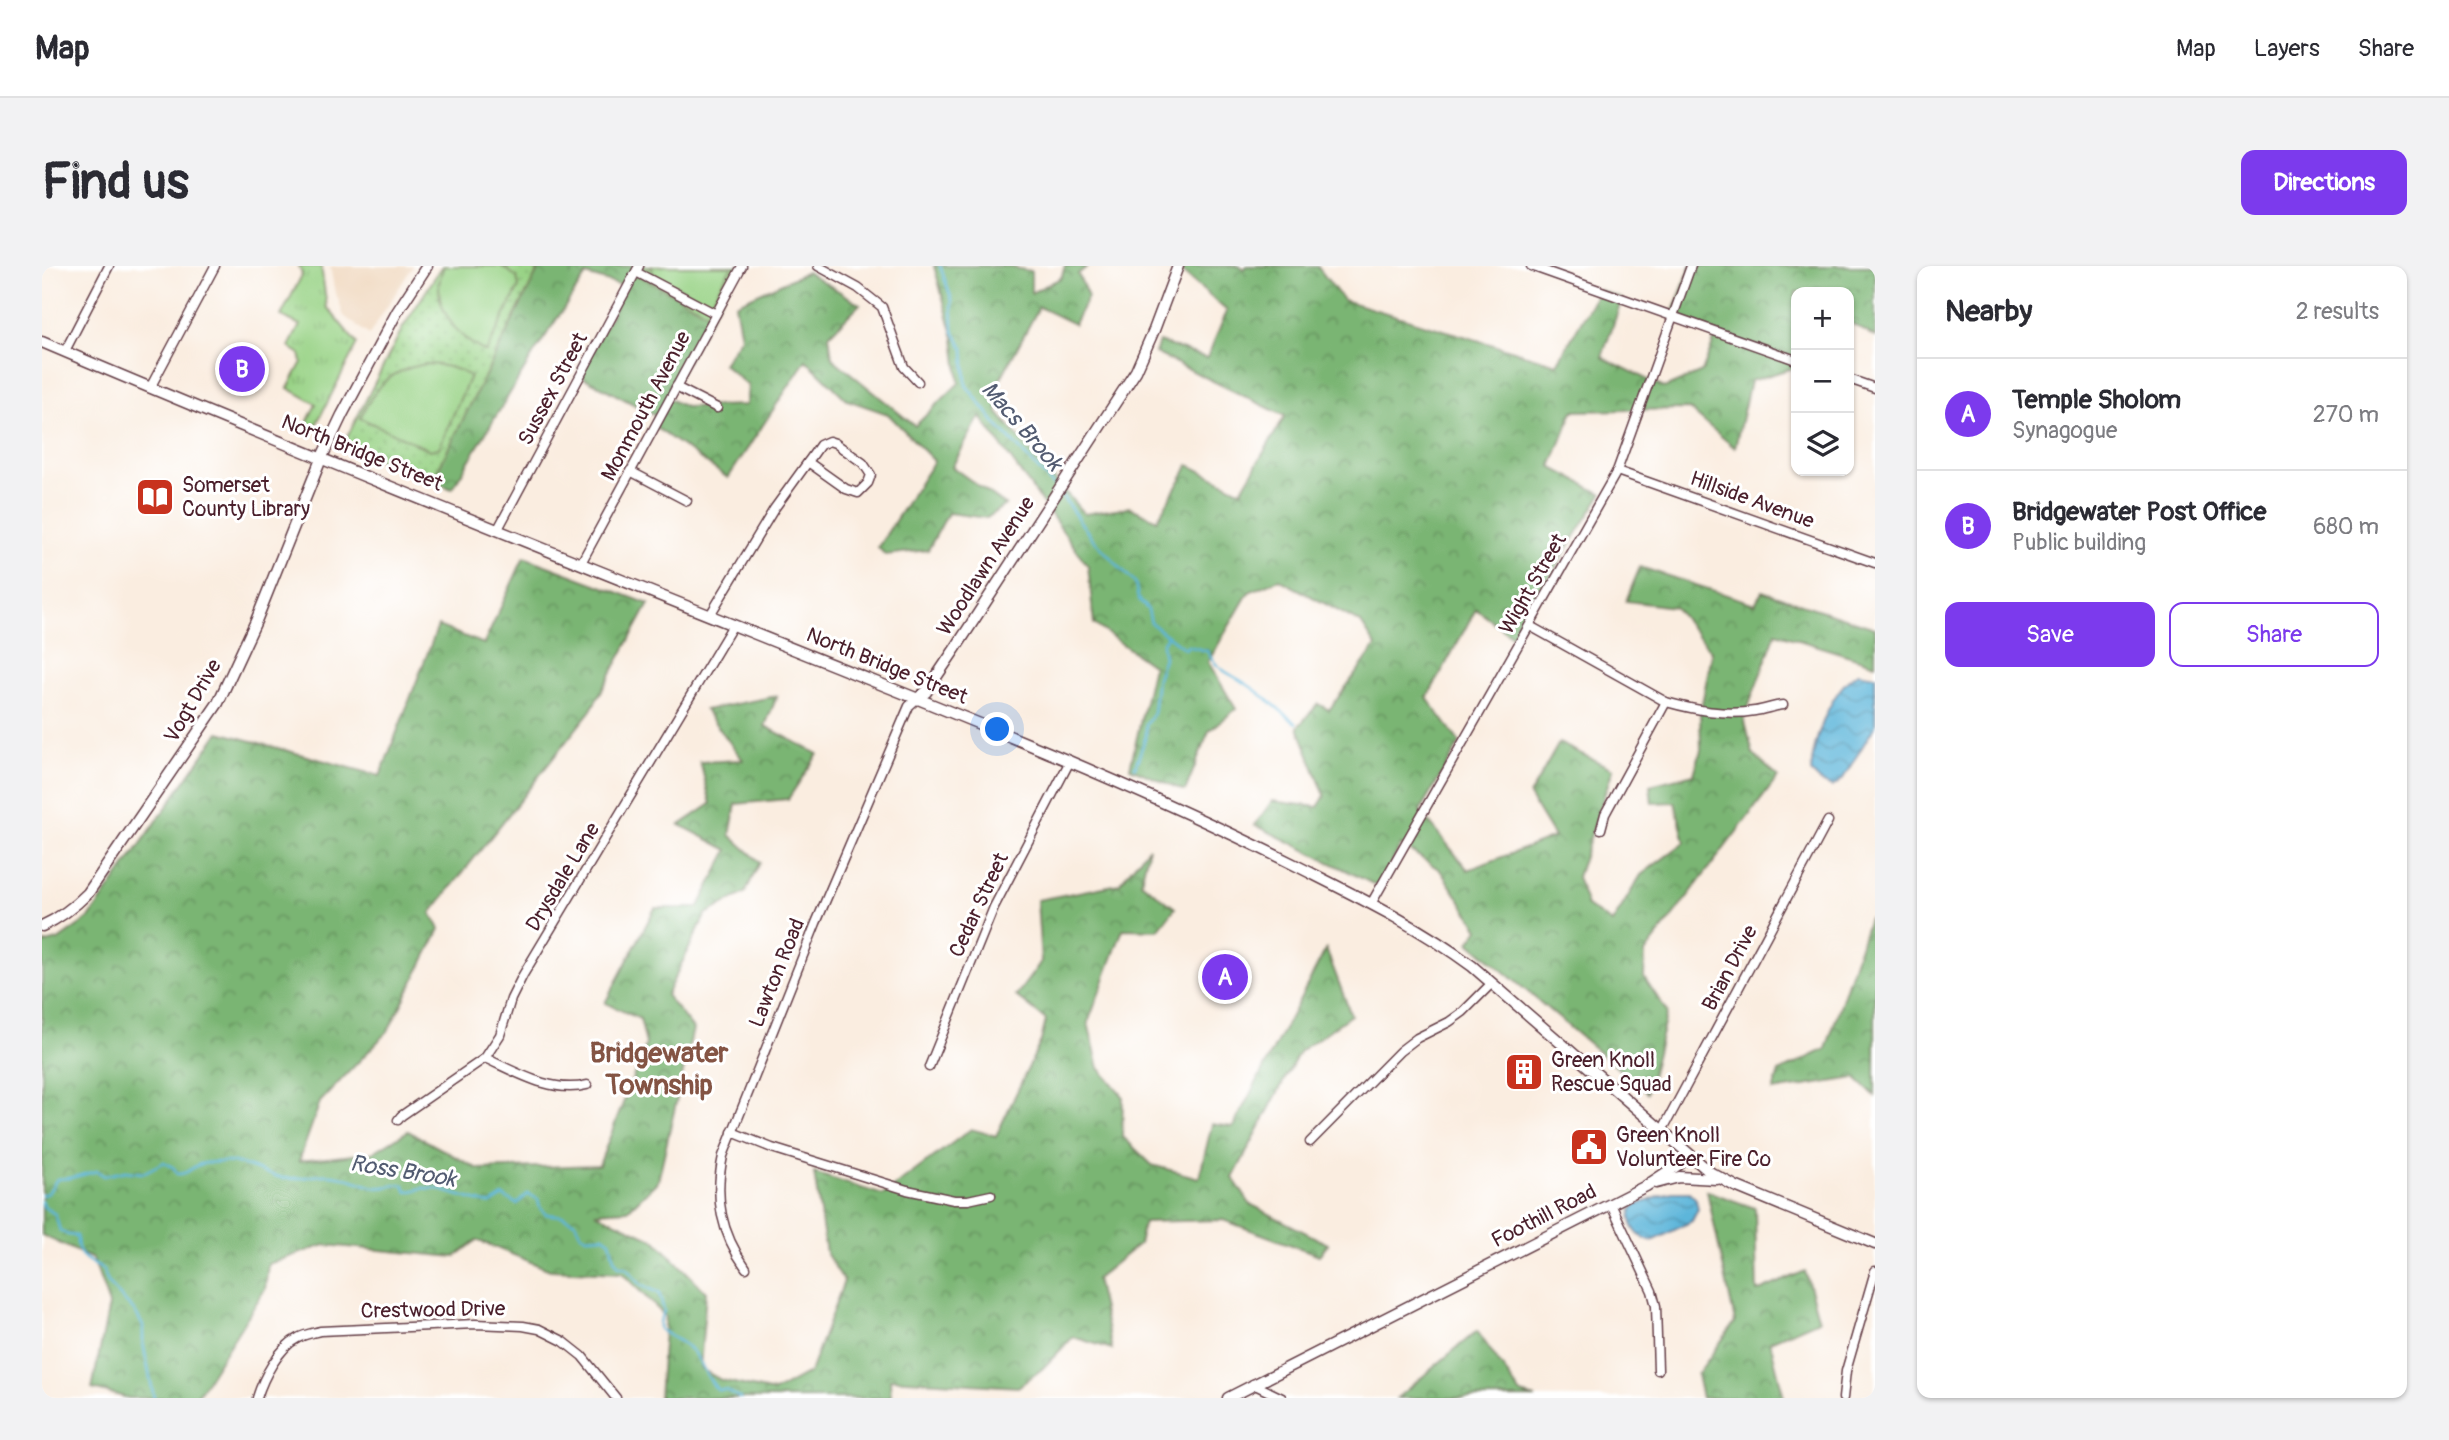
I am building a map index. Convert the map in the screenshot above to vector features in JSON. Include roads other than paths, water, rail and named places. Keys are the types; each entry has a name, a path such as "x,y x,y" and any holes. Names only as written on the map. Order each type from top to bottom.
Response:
{"street":[{"path":"65,351 109,266"},
{"path":"150,388 215,266"},
{"name":"Vogt Drive","path":"42,926 75,907 88,893 218,703 256,621 321,459 342,415 397,312 427,266"},
{"name":"Monmouth Avenue","path":"581,563 742,266"},
{"path":"818,266 858,288 882,307 904,367 918,382"},
{"name":"Woodlawn Avenue","path":"918,698 926,692 955,649 1136,370 1178,266"},
{"path":"1531,266 1791,358"},
{"name":"Wight Street","path":"1371,904 1617,471 1691,266"},
{"path":"638,269 716,313"},
{"name":"Sussex Street","path":"498,529 638,269"},
{"name":"North Bridge Street","path":"42,342 321,459 918,698 1070,761 1233,834 1371,904 1449,948 1492,982 1690,1157"},
{"path":"1854,381 1875,388"},
{"path":"676,387 717,408"},
{"path":"710,615 774,509 820,445 829,441 863,463 870,475 863,489 854,493 808,462"},
{"path":"631,471 687,501"},
{"name":"Hillside Avenue","path":"1617,471 1875,563"},
{"name":"Drysdale Lane","path":"398,1120 485,1058 500,1035 511,999 523,975 733,625"},
{"path":"1530,626 1666,702 1688,708 1730,713 1783,705"},
{"name":"Lawton Road","path":"746,1268 735,1253 719,1205 720,1172 732,1132 816,923 909,706 918,698"},
{"path":"1601,828 1605,814 1666,702"},
{"name":"Cedar Street","path":"929,1067 995,907 1070,761"},
{"name":"Brian Drive","path":"1662,1130 1828,821"},
{"path":"1310,1142 1400,1051 1417,1038 1456,1017 1492,982"},
{"path":"485,1058 535,1080 576,1088 587,1085"},
{"path":"732,1132 772,1148 907,1190 954,1200 991,1195"},
{"path":"1690,1157 1721,1180 1875,1244"},
{"name":"Foothill Road","path":"1228,1398 1646,1186 1690,1157"},
{"path":"1646,1186 1679,1177 1721,1180"},
{"path":"1611,1204 1652,1291 1657,1316 1658,1370"},
{"path":"1843,1398 1846,1371 1875,1271"},
{"name":"Crestwood Drive","path":"257,1398 268,1373 282,1352 298,1338 320,1331 475,1324 539,1329 563,1341 582,1356 616,1398"},
{"path":"1253,1384 1282,1398"}],"water":[{"path":"1858,673 1875,676 1875,726 1842,780 1832,787 1821,782 1811,772 1815,746 1831,703"},
{"path":"1672,1192 1689,1192 1696,1199 1698,1209 1692,1221 1653,1241 1642,1238 1632,1223 1631,1212 1634,1206"}],"waterway":[{"name":"Macs Brook","path":"940,266 952,300 953,330 964,349 966,385 996,424 1054,486"},
{"name":"Macs Brook","path":"1062,496 1091,537 1135,583 1138,598 1148,610 1151,623 1185,649 1188,646 1207,651 1220,668 1254,689 1296,723"},
{"path":"1135,767 1146,736 1146,724 1153,714 1157,678 1164,658 1162,644 1168,635"},
{"name":"Ross Brook","path":"42,1195 48,1193 57,1179 97,1171 104,1176 125,1171 143,1173 164,1162 174,1168 177,1174 186,1173 202,1164 231,1162 284,1178 335,1175 378,1188 397,1184 404,1185 407,1192 424,1188 437,1189 491,1204 503,1196 517,1204 527,1194 538,1199 540,1208 546,1214 562,1216 575,1222 581,1234 587,1237 603,1236 610,1241 614,1259 619,1266 626,1268 641,1285 659,1293 664,1311 659,1329 693,1352 718,1390 726,1390 740,1398"},
{"path":"42,1201 44,1207 55,1214 60,1231 77,1236 81,1254 103,1270 109,1285 136,1313 143,1326 143,1343 154,1398"}],"place":[{"name":"Bridgewater Post Office","path":"242,369"},
{"name":"Somerset County Library","path":"155,497"},
{"name":"Temple Sholom","path":"1225,977"},
{"name":"Green Knoll Rescue Squad","path":"1524,1072"},
{"name":"Green Knoll Volunteer Fire Co","path":"1589,1147"}],"district":[{"name":"Bridgewater Township","path":"659,1069"}]}
